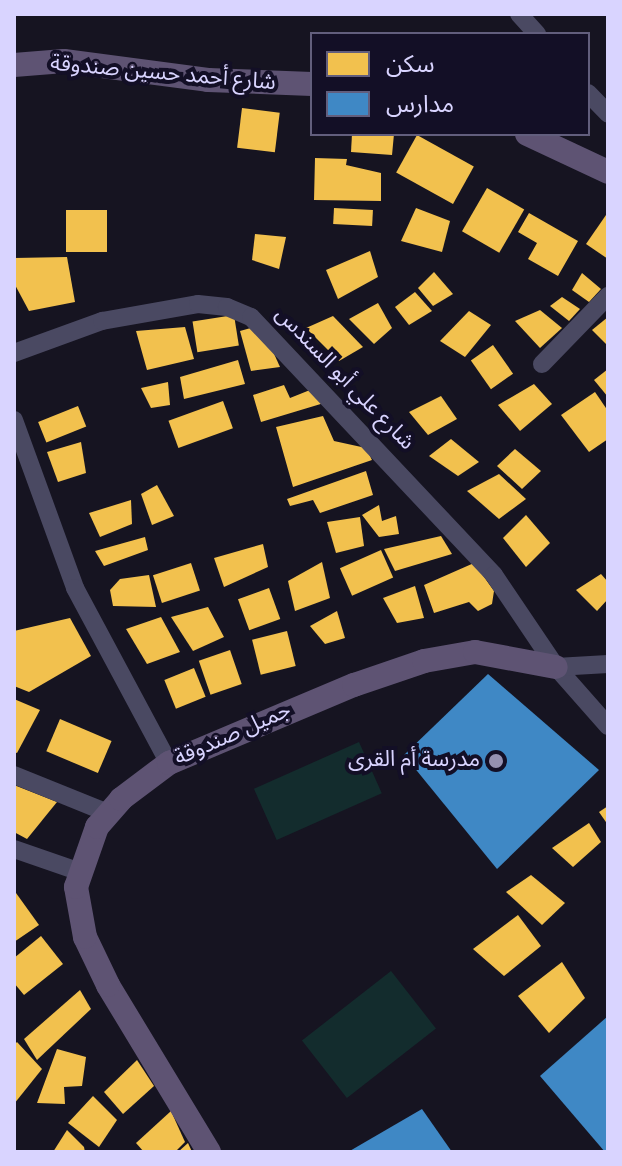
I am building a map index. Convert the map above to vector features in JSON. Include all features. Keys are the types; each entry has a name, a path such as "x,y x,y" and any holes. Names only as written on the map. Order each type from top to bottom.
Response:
{"main road":[{"name":"شارع أحمد حسين صندوقة","path":"14,65 64,61 208,80 310,84"},
{"path":"531,136 608,172"},
{"name":"جميل صندوقة","path":"209,1152 92,954 79,917 78,871 108,813 169,763 263,719 424,661 486,653 556,667"}],"street":[{"path":"519,14 535,32"},
{"path":"590,95 608,114"},
{"path":"542,364 608,296"},
{"name":"شارع علي أبو السندس","path":"14,353 102,321 198,304 227,307 251,317 494,575 556,667 608,726"},
{"path":"14,420 75,588 169,763"},
{"path":"556,667 608,664"},
{"path":"14,775 108,813"},
{"path":"14,849 78,871"}],"green space":[{"path":"359,742 382,793 277,840 254,789"},
{"path":"391,971 436,1029 347,1098 302,1041"}],"building: سكن":[{"path":"242,108 280,113 275,152 237,148"},
{"path":"352,136 394,136 392,155 351,152"},
{"path":"416,136 474,167 453,204 396,173"},
{"path":"315,158 347,159 346,165 381,173 381,201 314,200"},
{"path":"487,188 524,209 499,253 462,231"},
{"path":"334,208 373,210 372,226 333,224"},
{"path":"416,208 450,221 442,252 401,241"},
{"path":"66,210 107,210 107,252 66,252"},
{"path":"529,213 578,241 558,276 528,259 537,243 518,232"},
{"path":"606,215 608,217 608,259 586,244"},
{"path":"255,234 286,237 279,269 252,260"},
{"path":"370,251 378,277 338,299 326,270"},
{"path":"67,257 75,302 29,311 14,283 14,258"},
{"path":"434,272 453,294 433,306 418,288"},
{"path":"582,273 601,289 589,302 572,290"},
{"path":"415,292 432,311 409,325 395,307"},
{"path":"562,297 580,309 569,321 550,306"},
{"path":"378,303 392,328 374,344 349,319"},
{"path":"540,310 562,328 540,348 515,321"},
{"path":"469,311 491,325 465,357 440,341"},
{"path":"234,315 239,346 197,352 193,322"},
{"path":"333,316 363,347 339,361 306,328"},
{"path":"608,317 608,346 592,330"},
{"path":"261,325 280,367 251,371 240,331"},
{"path":"185,327 194,359 147,370 136,331"},
{"path":"493,345 513,374 491,389 471,360"},
{"path":"238,360 245,384 184,399 180,377"},
{"path":"608,369 608,397 594,380"},
{"path":"168,382 170,405 151,408 141,388"},
{"path":"534,384 552,404 520,431 498,405"},
{"path":"284,385 290,398 315,388 324,403 261,422 253,395"},
{"path":"595,392 608,411 608,439 589,452 561,415"},
{"path":"441,396 457,419 428,435 409,412"},
{"path":"223,401 233,428 178,448 168,421"},
{"path":"78,406 86,426 46,443 38,422"},
{"path":"323,416 334,441 366,448 372,460 293,487 276,427"},
{"path":"451,439 479,462 458,476 429,456"},
{"path":"81,442 86,473 58,482 47,452"},
{"path":"515,449 541,471 522,489 497,466"},
{"path":"366,471 373,495 320,513 313,500 290,506 287,499"},
{"path":"499,474 526,499 499,519 467,491"},
{"path":"157,485 174,516 152,525 141,494"},
{"path":"131,500 132,524 100,537 89,513"},
{"path":"379,505 382,521 396,516 399,534 379,537 362,515"},
{"path":"526,515 550,543 526,567 503,538"},
{"path":"360,517 364,546 336,553 327,522"},
{"path":"441,536 452,554 395,571 384,549"},
{"path":"145,537 148,550 104,566 95,551"},
{"path":"263,544 268,567 224,587 214,558"},
{"path":"381,550 393,577 352,596 340,568"},
{"path":"322,562 330,598 295,611 288,581"},
{"path":"191,563 200,591 162,603 153,575"},
{"path":"474,563 494,591 492,604 478,611 469,602 434,613 424,585"},
{"path":"601,574 608,582 608,599 597,611 576,590"},
{"path":"149,575 156,607 113,606 110,590 120,579"},
{"path":"415,586 424,618 397,623 383,598"},
{"path":"269,588 280,619 249,630 238,599"},
{"path":"208,607 224,637 193,651 171,617"},
{"path":"337,611 345,638 325,644 310,626"},
{"path":"161,617 180,652 147,664 126,629"},
{"path":"70,618 91,656 29,692 14,686 14,631"},
{"path":"287,631 296,666 261,675 252,640"},
{"path":"230,650 242,684 211,695 199,661"},
{"path":"194,668 206,697 176,709 164,680"},
{"path":"14,699 40,710 17,753 14,752"},
{"path":"60,719 112,741 98,773 46,751"},
{"path":"14,785 57,802 27,839 14,832"},
{"path":"608,806 608,825 599,812"},
{"path":"589,823 601,842 573,867 552,848"},
{"path":"531,875 565,903 542,925 506,892"},
{"path":"16,893 39,925 14,942 14,895"},
{"path":"518,915 541,946 504,976 473,949"},
{"path":"41,936 63,964 24,995 14,983 14,958"},
{"path":"562,962 585,998 549,1033 518,996"},
{"path":"80,990 91,1009 37,1060 24,1039"},
{"path":"17,1042 42,1069 14,1104 14,1045"},
{"path":"57,1049 86,1057 82,1086 64,1087 65,1104 37,1103"},
{"path":"137,1060 154,1086 123,1114 104,1092"},
{"path":"93,1096 117,1120 99,1147 68,1123"},
{"path":"171,1111 185,1142 175,1152 144,1152 136,1143"},
{"path":"67,1130 84,1147 85,1152 53,1152"},
{"path":"188,1143 192,1152 178,1152"}],"building: مدارس":[{"path":"488,674 599,770 497,869 404,755"},
{"path":"608,1016 608,1152 605,1152 540,1076"},
{"path":"422,1109 452,1152 348,1152"}],"place":[{"name":"مدرسة أم القرى","path":"496,761"}]}
